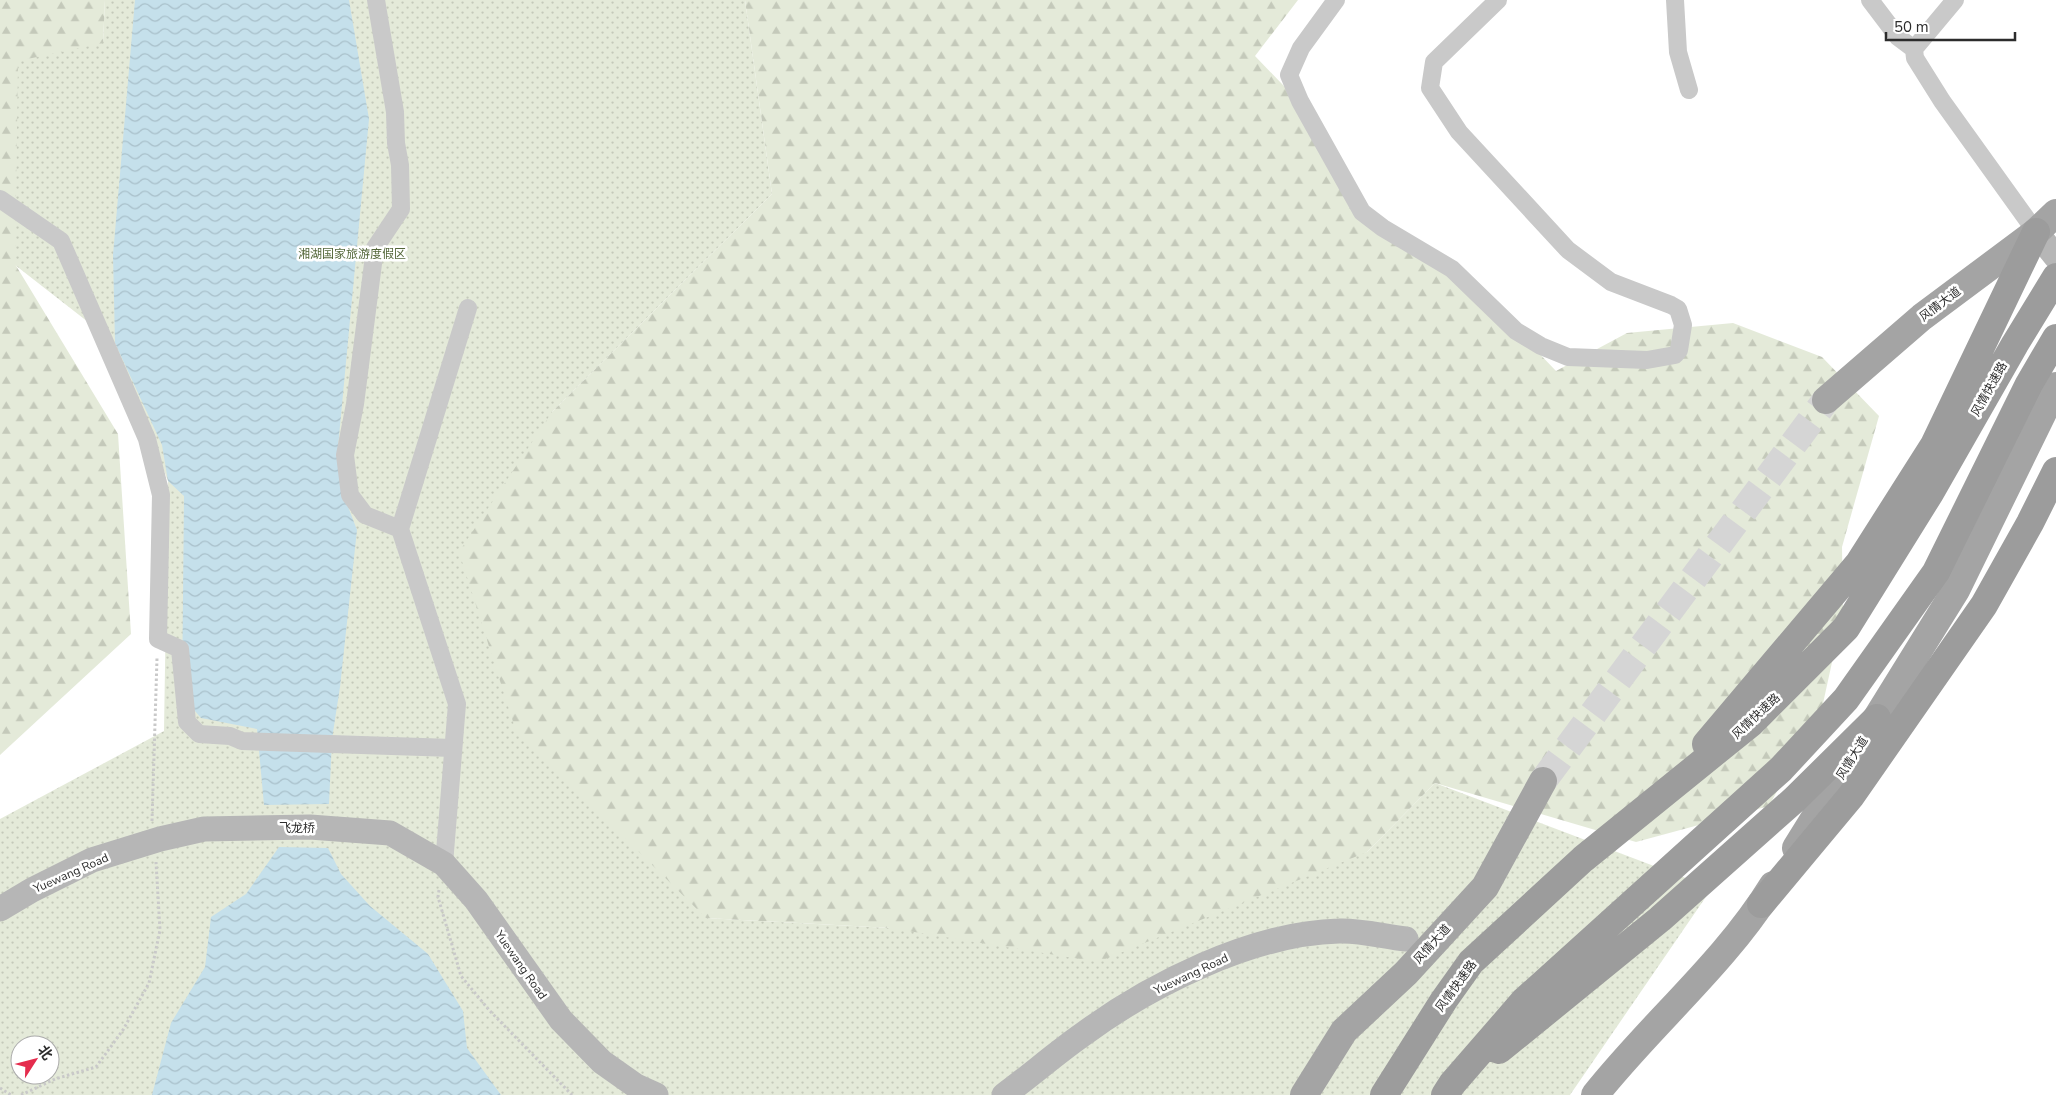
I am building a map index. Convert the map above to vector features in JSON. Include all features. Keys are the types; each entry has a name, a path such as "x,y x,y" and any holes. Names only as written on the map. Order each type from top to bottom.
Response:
{"highway":[{"path":"1665,793 1859,563 1934,445 2036,232"},
{"name":"风情快速路","path":"1384,1095 1444,1000 1471,962 1583,859 1751,723 1846,628 1930,494 2015,344 2056,277"},
{"path":"1445,1095 1452,1084 1524,1001 1781,769 1846,699 1936,572 2029,384 2056,338"},
{"path":"1761,904 1851,796 1984,605 2030,523 2056,471"},
{"path":"1461,1095 1492,1057 1660,918 1796,800 1877,718"}],"main road":[{"name":"风情大道","path":"1826,400 1922,317 2036,232 2056,213"},
{"path":"2036,232 2056,257"},
{"name":"风情大道","path":"1595,1095 1616,1068 1695,986 1761,904 1956,590 2056,386"},
{"name":"风情大道","path":"1304,1095 1344,1031 1406,973 1485,887 1543,781"},
{"name":"飞龙桥","path":"204,829 310,827 390,833"},
{"name":"Yuewang Road","path":"0,909 32,890 92,860 154,841 204,829"},
{"name":"Yuewang Road","path":"390,833 444,864 476,900 560,1020 602,1062 636,1086 656,1095"},
{"name":"Yuewang Road","path":"1004,1095 1082,1035 1125,1006 1178,978 1236,953 1283,938 1339,931 1406,939"}],"street":[{"path":"376,0 395,112 396,143 400,165 401,209 375,248 355,404 345,455 350,495 365,515 400,529"},
{"path":"1336,0 1301,48 1289,75 1300,101 1362,212 1383,228 1452,269 1516,331 1541,346 1568,356 1647,360 1675,354 1679,350 1683,326 1678,309 1611,282 1568,250 1459,132 1430,88 1434,62 1498,0"},
{"path":"1675,0 1678,52 1689,90"},
{"path":"1870,0 1898,37 1914,49"},
{"path":"1955,0 1914,49 1915,58 1942,101 2036,232"},
{"path":"0,199 61,241 147,439 161,495 158,639 180,649 187,722 199,734 230,736 242,741 454,748"},
{"path":"444,864 457,704 400,529 468,308"}],"path":[{"path":"21,1095 54,1079 96,1067 123,1030 149,983 160,930 159,888 152,811 158,639"},
{"path":"444,864 438,897 461,976 489,1010 572,1095"},
{"path":"0,1088 11,1095"}],"green space":[{"name":"湘湖国家旅游度假区","path":"0,0 103,42 105,0 745,0 772,194 552,412 706,918 890,928 1367,852 1435,783 1712,888 1570,1095 0,1095 0,819 164,731 168,481 115,343 15,265 0,260"},
{"path":"0,0 105,0 103,43 18,61 15,264 118,434 131,634 0,755"},
{"path":"745,0 1298,0 1255,56 1307,110 1359,217 1453,263 1556,371 1627,333 1733,323 1822,357 1879,416 1842,547 1843,612 1822,708 1769,806 1636,842 1435,783 1367,852 1098,962 890,928 706,918 516,731 459,552 552,412 772,194"}],"water":[{"path":"135,0 349,0 369,119 338,447 342,491 357,530 340,687 332,739 329,804 264,805 257,729 201,718 182,696 184,496 168,481 162,445 115,343 113,255"},
{"path":"279,847 328,848 341,874 370,906 428,954 463,1011 467,1048 501,1095 152,1095 171,1023 205,967 211,917 246,894"}],"tunnel":[{"path":"1543,781 1826,400"}]}
